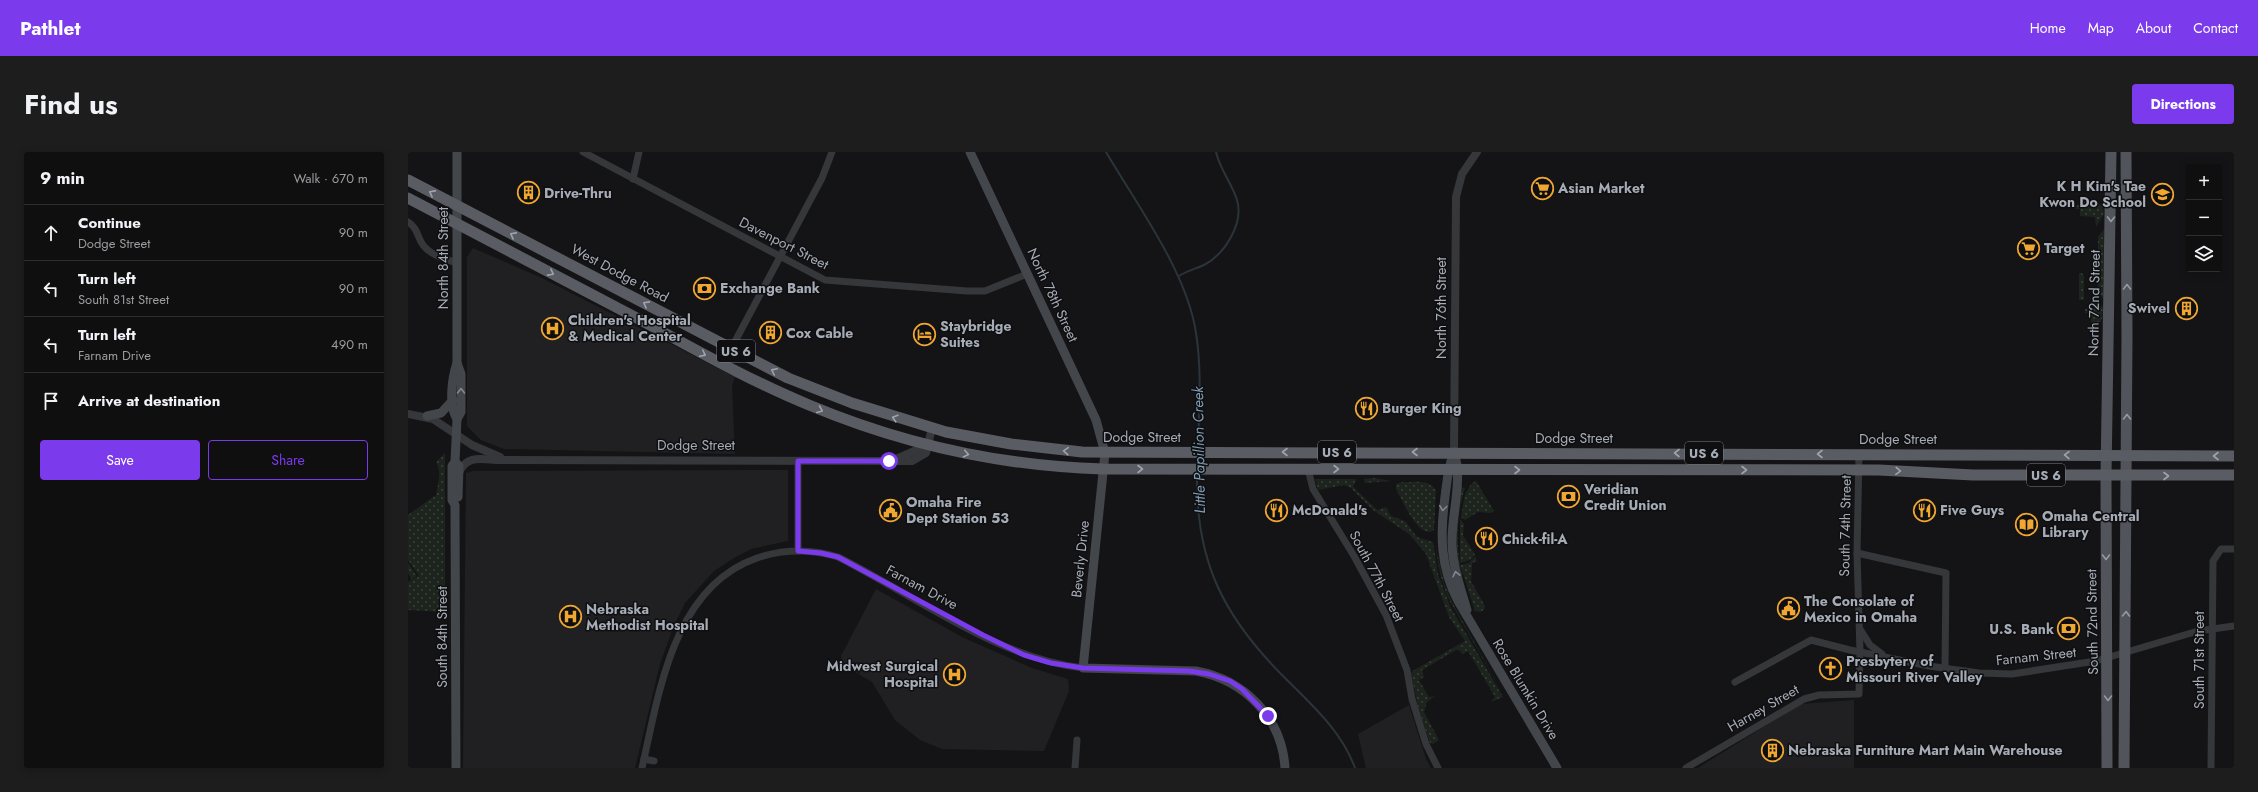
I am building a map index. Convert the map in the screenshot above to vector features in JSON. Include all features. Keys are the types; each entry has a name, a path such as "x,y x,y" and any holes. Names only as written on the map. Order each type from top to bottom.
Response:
{"highway":[{"name":"West Dodge Road","path":"408,180 788,378 829,395 932,428"},
{"name":"US 6","path":"408,198 667,336 785,395 852,422 928,445 1020,463 1103,469 1859,470 1973,475 2234,475"},
{"name":"Dodge Street","path":"932,428 1011,444 1105,453 1454,452 2234,456"}],"main road":[{"name":"North 84th Street","path":"457,152 457,364 453,374 453,413 457,419"},
{"name":"North 78th Street","path":"970,152 1096,420 1105,453"},
{"name":"North 72nd Street","path":"2106,476 2111,152"},
{"path":"2124,768 2127,476 2126,152"},
{"name":"North 84th Street","path":"455,458 457,419 461,412 461,374 457,364"},
{"path":"427,416 442,413 453,400"},
{"name":"North 76th Street","path":"1454,452 1454,470"},
{"name":"Beverly Drive","path":"1083,668 1105,453"},
{"name":"South 84th Street","path":"455,458 459,466 458,500 455,505"},
{"name":"South 84th Street","path":"455,458 452,466 452,500 455,505 456,768"},
{"name":"Rose Blumkin Drive","path":"1454,470 1452,548 1458,579 1472,624 1557,768"},
{"name":"South 72nd Street","path":"2106,476 2107,768"},
{"name":"Farnam Drive","path":"1083,668 1189,671 1216,676 1242,689 1263,709 1275,729 1283,751 1285,768"}],"street":[{"name":"Davenport Street","path":"583,152 829,281 986,291 1027,274"},
{"path":"633,179 639,152"},
{"path":"731,349 822,178 832,152"},
{"name":"North 76th Street","path":"1454,452 1456,201 1462,174 1478,152"},
{"path":"408,222 417,230 426,249 457,263"},
{"path":"408,414 427,416"},
{"name":"Dodge Street","path":"427,416 485,452 503,459"},
{"path":"928,445 932,428"},
{"name":"Dodge Street","path":"459,473 466,463 472,459 889,461 907,456 928,445"},
{"name":"South 74th Street","path":"1859,694 1860,628 1857,553 1860,454"},
{"path":"798,461 798,551"},
{"name":"South 77th Street","path":"1308,469 1313,489 1354,556 1386,614 1407,670 1412,699 1426,744 1438,768"},
{"name":"South 71st Street","path":"2211,768 2213,561 2216,553 2224,548 2234,549"},
{"name":"Farnam Drive","path":"642,768 669,660 685,626 704,595 722,576 747,562 775,553 798,551 821,553 838,557 983,635 1024,655 1051,663 1083,668"},
{"path":"1857,553 1946,573 1945,668"},
{"name":"Farnam Street","path":"1735,682 1793,648 1811,640 1860,652 1945,668 1988,674 2012,674 2068,667 2107,659 2125,652 2198,631 2234,626"},
{"path":"1860,628 1870,645 1886,656"},
{"name":"Harney Street","path":"1686,768 1804,699 1819,695 1859,694"},
{"path":"1075,768 1077,740"},
{"path":"644,759 654,761"}],"shaded area":[{"path":"2085,200 2098,202 2103,208 2104,214 2096,227 2095,217 2080,216 2080,209 2075,209 2076,206"},
{"path":"2104,229 2103,299 2098,291 2098,237"},
{"name":"Children's Hospital & Medical Center","path":"473,248 542,278 735,377 732,386 735,454 504,449 481,440 467,426 467,257"},
{"path":"2079,273 2082,273 2084,276 2084,300 2079,300"},
{"path":"2094,302 2103,307 2102,319 2099,324 2091,325 2091,313 2085,313 2085,309 2094,309"},
{"path":"445,453 445,612 408,610 408,582 419,576 408,560 408,515 436,495 439,470 436,462"},
{"name":"Nebraska Methodist Hospital","path":"788,470 788,541 751,549 734,558 714,571 685,603 674,625 660,664 635,768 463,768 466,473 473,471"},
{"path":"1375,478 1391,481 1365,483 1364,479"},
{"path":"1315,479 1356,479 1353,487 1377,510 1386,507 1391,516 1405,521 1417,537 1433,542 1438,574 1450,606 1503,697 1491,702 1495,697 1468,651 1463,654 1458,649 1422,670 1424,677 1419,680 1429,697 1435,696 1427,702 1424,712 1439,740 1433,744 1430,743 1418,707 1411,672 1465,641 1449,617 1426,554 1409,534 1373,510 1351,488 1344,485 1318,490"},
{"path":"1476,481 1494,511 1491,513 1478,512 1465,520 1461,517 1465,494 1472,483"},
{"path":"1403,482 1426,483 1433,486 1436,490 1434,530 1428,532 1423,530 1412,518 1396,489 1396,484"},
{"path":"1461,487 1465,488 1459,519 1458,550 1463,580 1473,610 1459,574 1456,537"},
{"path":"1460,519 1464,524 1463,535 1475,555 1470,560 1460,563"},
{"path":"1435,544 1444,583 1452,602 1504,696 1447,596 1440,574"},
{"path":"1475,556 1477,561 1472,563 1471,581 1485,606 1484,610 1480,612 1475,611 1460,565 1469,563"},
{"path":"408,563 417,576 410,581 411,578 408,573"},
{"name":"Midwest Surgical Hospital","path":"876,589 964,638 1032,668 1068,679 1069,691 1044,751 942,749 920,740 895,720 872,682 842,664 841,656"},
{"path":"1854,700 1854,768 1698,768 1800,704"},
{"path":"1409,705 1426,759 1431,768 1366,768 1358,734"}],"waterway":[{"name":"Little Papillion Creek","path":"1106,152 1146,216 1172,263 1191,310 1196,333 1199,361 1200,390 1198,448"},
{"path":"1179,276 1212,260 1226,246 1238,218 1237,200 1220,165 1216,152"},
{"name":"Little Papillion Creek","path":"1197,466 1198,456"},
{"name":"Little Papillion Creek","path":"1197,472 1201,534 1208,561 1230,611 1265,657 1317,710 1335,731 1343,743 1355,768"}],"place":[{"name":"Asian Market","path":"1543,188"},
{"name":"Drive-Thru","path":"528,193"},
{"name":"K H Kim's Tae Kwon Do School","path":"2162,194"},
{"name":"Target","path":"2028,248"},
{"name":"Exchange Bank","path":"704,288"},
{"name":"Swivel","path":"2186,308"},
{"name":"Children's Hospital & Medical Center","path":"553,328"},
{"name":"Cox Cable","path":"770,333"},
{"name":"Staybridge Suites","path":"925,334"},
{"name":"Burger King","path":"1367,408"},
{"name":"Veridian Credit Union","path":"1568,497"},
{"name":"Omaha Fire Dept Station 53","path":"891,510"},
{"name":"McDonald's","path":"1277,510"},
{"name":"Five Guys","path":"1925,510"},
{"name":"Omaha Central Library","path":"2026,524"},
{"name":"Chick-fil-A","path":"1487,539"},
{"name":"The Consolate of Mexico in Omaha","path":"1788,609"},
{"name":"Nebraska Methodist Hospital","path":"571,617"},
{"name":"U.S. Bank","path":"2069,629"},
{"name":"Presbytery of Missouri River Valley","path":"1831,669"},
{"name":"Midwest Surgical Hospital","path":"954,674"},
{"name":"Nebraska Furniture Mart Main Warehouse","path":"1772,750"}],"route":[{"path":"889,461 798,461 798,551 809,551 838,557 983,635 1024,655 1051,663 1083,668 1196,671 1209,674 1230,681 1242,689 1263,709 1268,716"}]}
